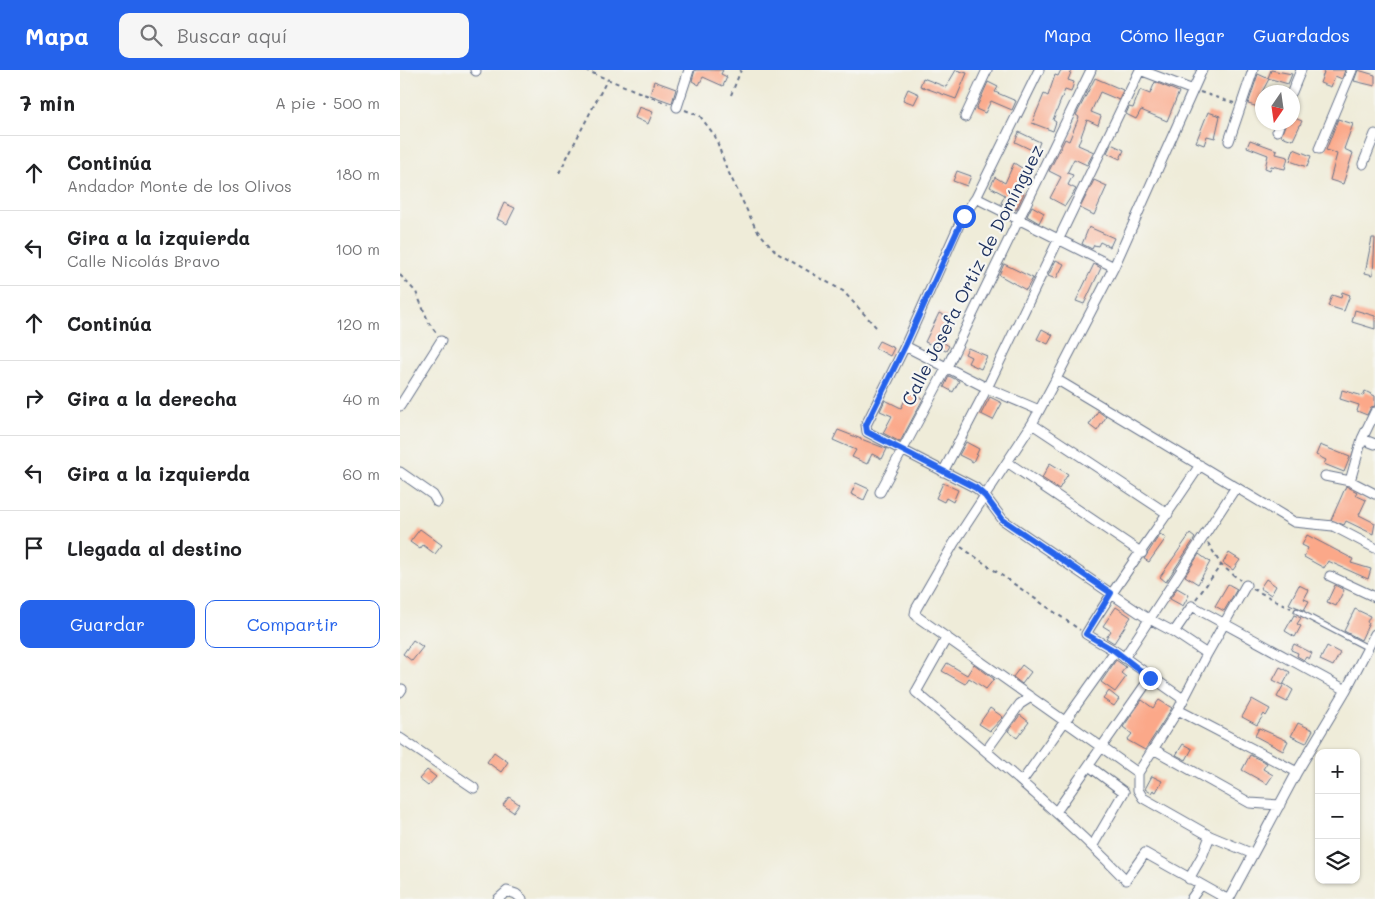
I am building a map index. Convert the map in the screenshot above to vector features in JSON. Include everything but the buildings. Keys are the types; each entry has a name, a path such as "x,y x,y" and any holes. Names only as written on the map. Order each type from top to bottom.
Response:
{"street":[{"path":"965,117 987,70"},
{"path":"1039,70 976,198 964,216 905,346 866,425 867,432 976,488 985,496 1003,520 1111,593 1207,654"},
{"name":"Calle Josefa Ortiz de Domínguez","path":"880,492 947,367 1091,70"},
{"path":"943,472 987,388 1140,70 1193,90"},
{"path":"1138,773 915,614 916,609 954,543 1032,424 1056,379 1114,267 1202,70"},
{"path":"1229,141 1253,70"},
{"path":"1295,85 1301,70"},
{"path":"1319,148 1352,70"},
{"path":"677,107 688,71"},
{"path":"1364,164 1375,134"},
{"path":"976,198 1114,267"},
{"path":"400,406 441,341"},
{"path":"905,346 987,388 1039,410"},
{"path":"1056,379 1294,522 1333,526 1375,548"},
{"path":"1350,481 1362,438 1375,412"},
{"path":"1032,424 1168,514"},
{"path":"1362,438 1375,444"},
{"path":"1007,462 1142,553"},
{"path":"1184,699 1150,678 1115,651 1086,634 1111,593 1142,553 1200,465"},
{"path":"400,472 433,495 437,502"},
{"path":"1324,476 1350,481 1375,494"},
{"path":"1124,658 1236,487"},
{"path":"1330,576 1375,598"},
{"path":"1246,585 1178,710 1155,750 1138,773 1138,790 1143,798 1210,836 1253,854"},
{"path":"1174,632 1192,606 1346,690"},
{"path":"947,637 916,692 1022,780 1093,845 1126,880 1145,853 1228,899 1297,772 1346,690 1375,634"},
{"path":"1022,780 1115,651"},
{"path":"1056,812 1150,678"},
{"path":"986,751 1020,704 1032,697"},
{"path":"1178,710 1297,772"},
{"path":"400,738 474,788"},
{"path":"1155,750 1250,803 1280,805"},
{"path":"1089,766 1124,792 1093,845"},
{"path":"1190,879 1210,836"},
{"path":"1191,899 1200,885"},
{"path":"498,899 507,891 516,894 522,899"}],"lane":[{"path":"1297,611 1368,648"}],"path":[{"path":"585,70 700,116 715,136 726,166 756,229 777,253 844,291 876,327"},
{"path":"731,94 741,70"},
{"path":"559,173 607,80"},
{"path":"1193,90 1240,105"},
{"path":"400,274 416,292 429,323 441,341"},
{"path":"954,543 1086,634"},
{"path":"1192,606 1221,565"}],"route":[{"path":"964,216 905,346 866,425 867,432 976,488 985,496 1003,520 1111,593 1086,634 1115,651 1150,678"}]}
